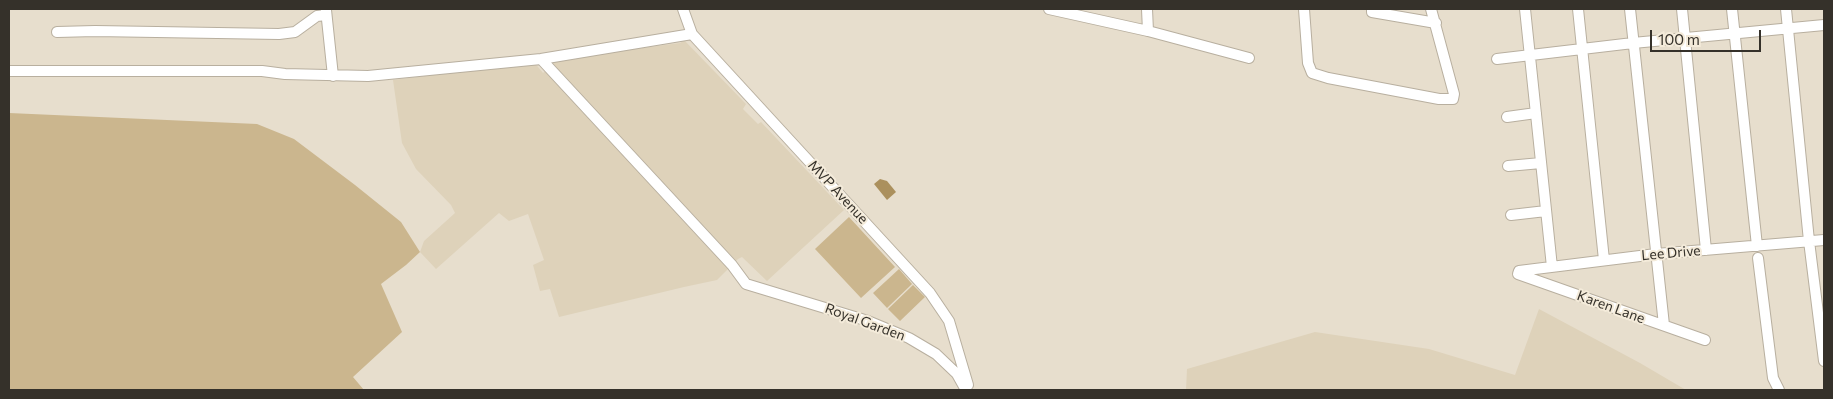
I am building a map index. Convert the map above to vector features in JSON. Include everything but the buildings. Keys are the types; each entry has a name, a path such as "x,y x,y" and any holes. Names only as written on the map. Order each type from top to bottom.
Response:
{"street":[{"name":"MVP Avenue","path":"683,9 692,34 930,294 949,321 968,390"},
{"path":"1048,9 1148,31 1249,58"},
{"path":"1147,9 1148,31"},
{"path":"1304,9 1308,63 1312,73 1328,78 1439,100 1453,99 1454,94 1431,9"},
{"path":"1372,9 1372,12 1436,23"},
{"path":"1525,9 1552,267"},
{"path":"1578,9 1604,260"},
{"path":"1630,9 1664,325"},
{"path":"1682,9 1706,250"},
{"path":"1732,9 1757,246"},
{"path":"1786,9 1808,241 1824,360"},
{"path":"57,32 279,34 294,32 316,16 326,12 333,76"},
{"path":"1497,59 1634,43 1824,25"},
{"path":"9,71 262,71 333,76 368,76 541,59 692,34"},
{"name":"Royal Garden","path":"541,59 732,265 746,284 868,320 910,338 936,354 957,374 968,390"},
{"path":"1507,117 1536,113"},
{"path":"1508,166 1541,162"},
{"path":"1511,215 1546,211"},
{"name":"Lee Drive","path":"1518,272 1656,254 1824,240"},
{"path":"1758,258 1773,378 1779,390"},
{"name":"Karen Lane","path":"1518,272 1705,340"}],"shaded area":[{"path":"684,40 746,104 743,109 758,124 761,122 844,210 767,281 742,257 717,280 559,317 550,289 540,291 533,265 544,260 528,214 509,221 499,213 436,269 420,252 424,241 455,213 451,205 416,169 402,143 393,80 534,62 543,73 558,59 680,43"},
{"path":"9,113 257,124 294,139 355,185 401,222 420,252 381,284 402,332 353,377 364,390 9,390"},
{"path":"880,179 887,181 896,192 887,200 874,184"},
{"path":"849,217 895,267 861,298 815,249"},
{"path":"899,269 912,284 887,308 873,293"},
{"path":"913,285 925,297 900,321 888,309"},
{"path":"1539,309 1686,390 1186,390 1187,369 1315,332 1429,349 1515,375"}]}
